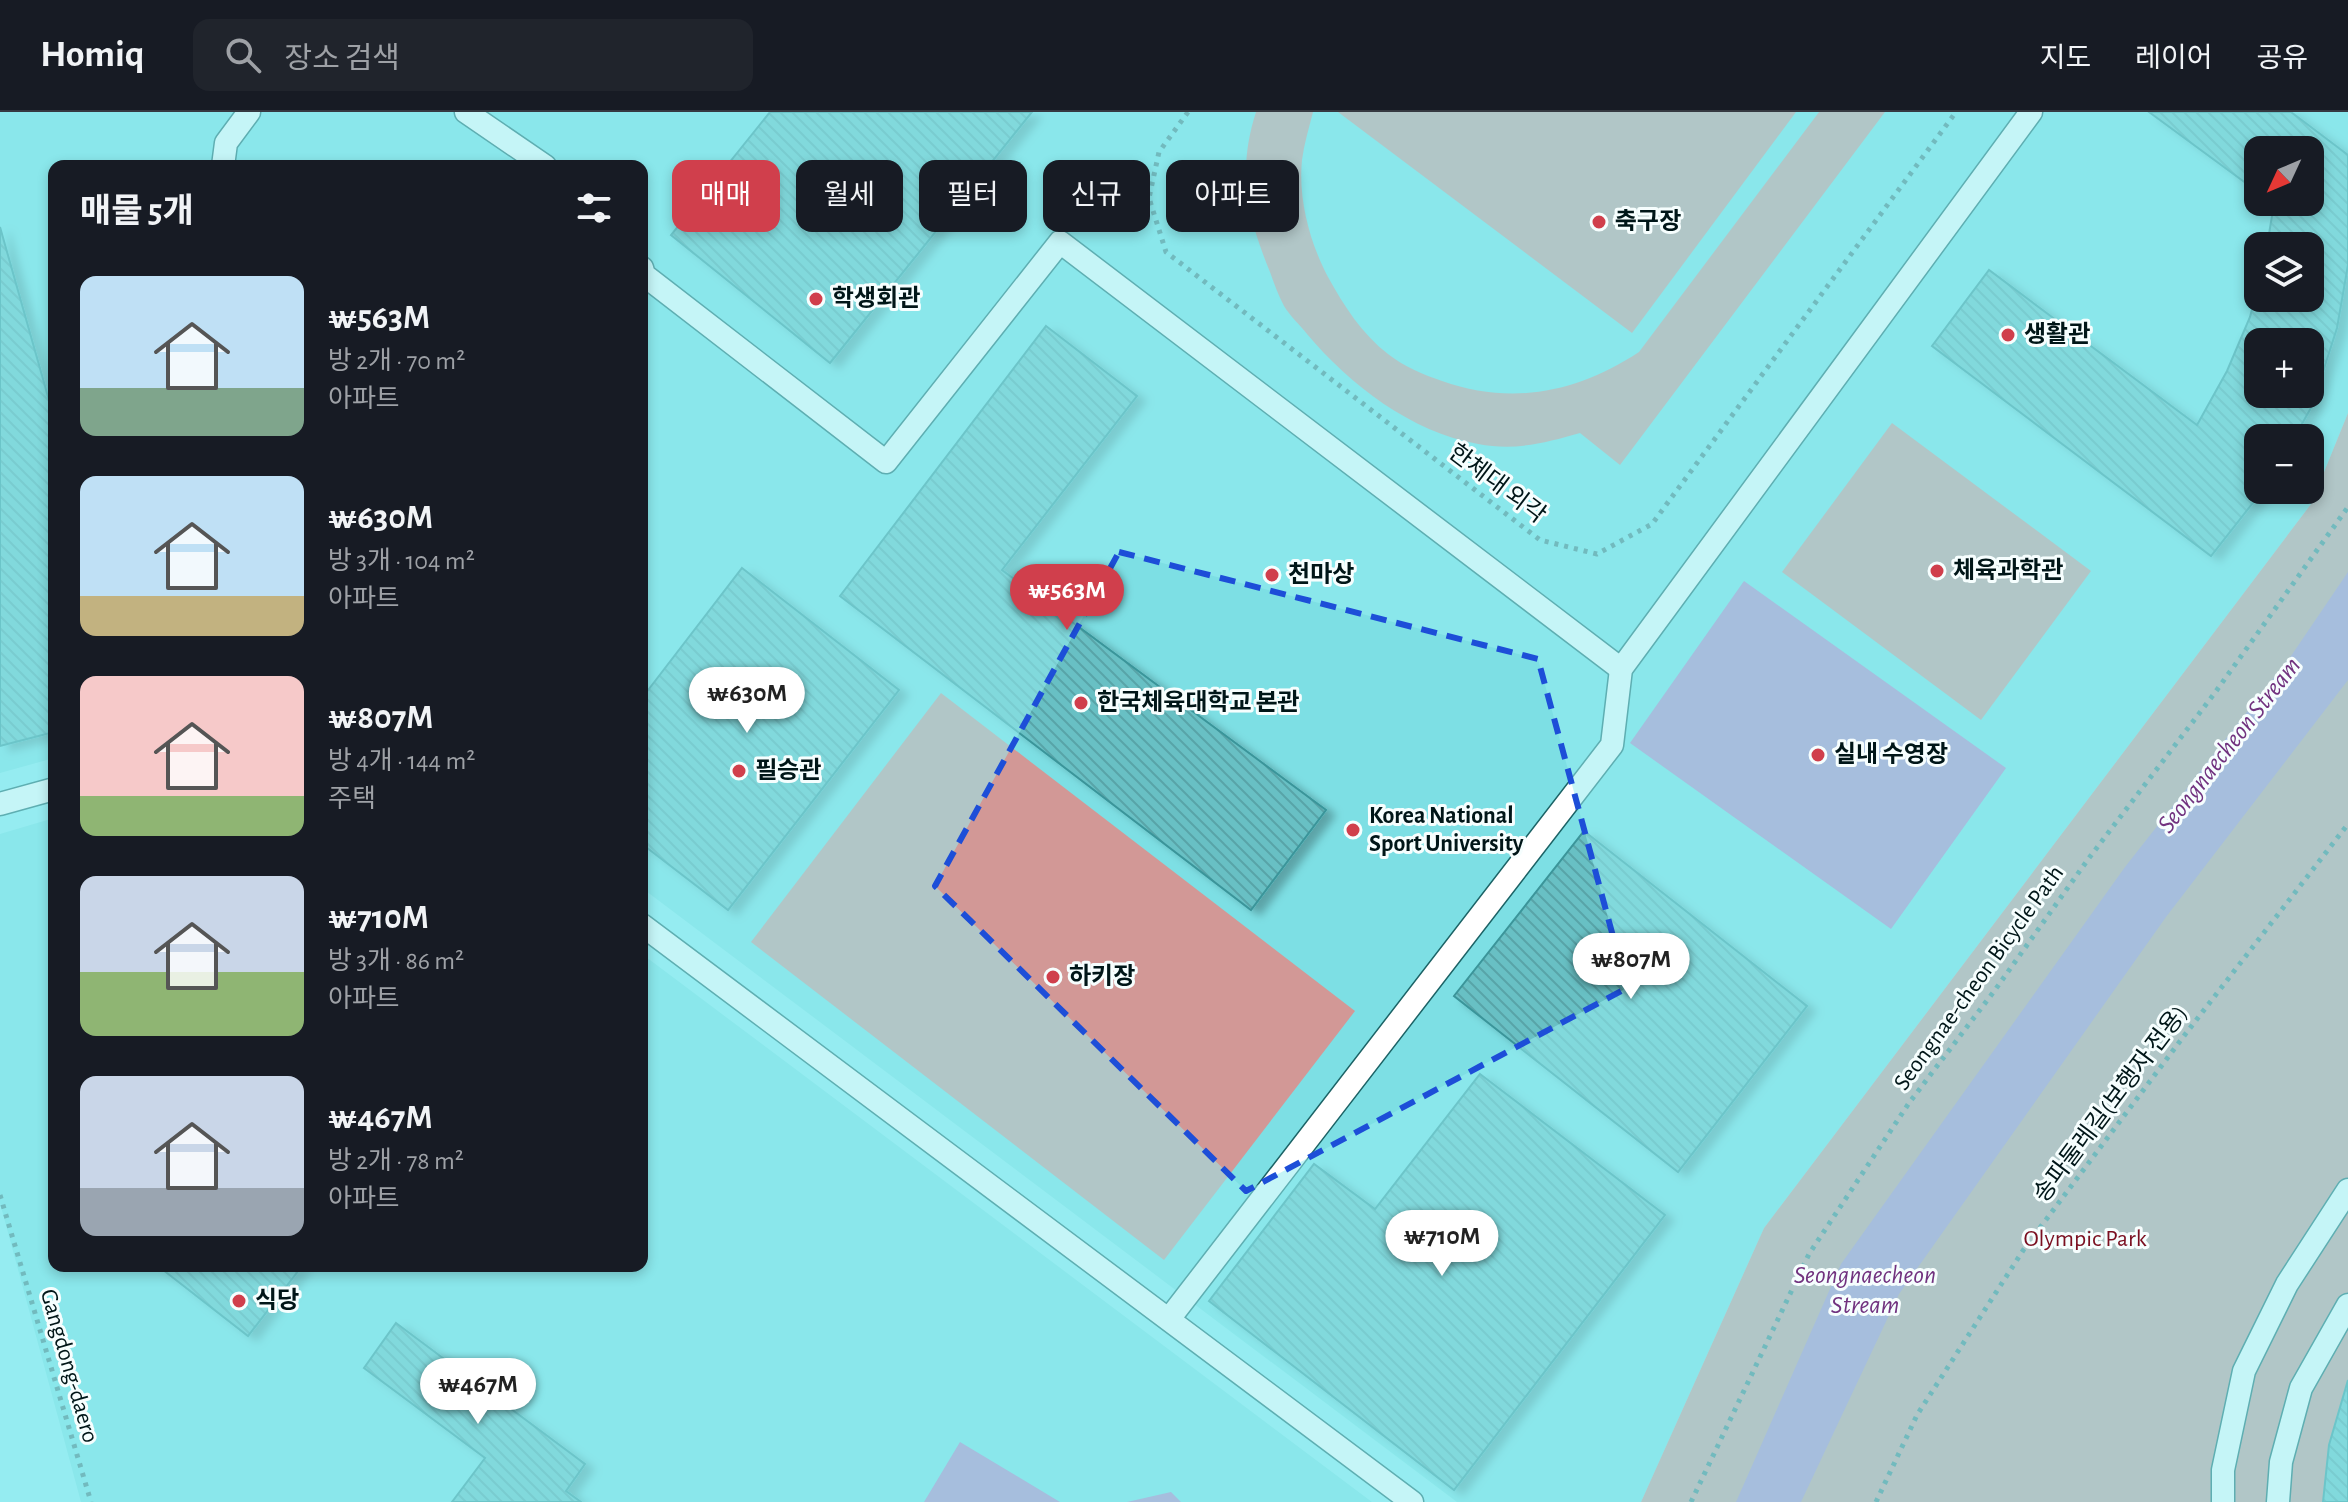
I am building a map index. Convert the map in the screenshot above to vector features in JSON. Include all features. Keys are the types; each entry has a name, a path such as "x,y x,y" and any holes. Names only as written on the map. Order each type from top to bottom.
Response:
{"lane":[{"path":"224,160 226,143 249,112"},
{"path":"466,112 536,160"},
{"path":"1169,1319 1612,745 1621,669 2031,112"},
{"path":"648,278 886,462 1060,242 1621,669"},
{"path":"0,804 48,791"},
{"path":"648,929 1412,1502"},
{"path":"2223,1502 2223,1470 2244,1371 2287,1284 2348,1190"},
{"path":"2278,1502 2281,1462 2301,1388 2348,1305"}],"path":[{"name":"한체대 외각","path":"1188,112 1159,152 1149,198 1166,252 1540,540 1597,554 1652,524 1956,112"},
{"name":"Seongnae-cheon Bicycle Path","path":"1691,1502 1809,1254 1900,1116 2214,694 2348,507"},
{"name":"송파둘레길(보행자 전용)","path":"1876,1502 1917,1415 2024,1249 2348,824"},
{"name":"Gangdong-daero","path":"0,1195 91,1502"}],"highlighted area":[{"path":"1119,552 1538,659 1627,988 1246,1191 935,886"}],"shaded area":[{"name":"Korea National Sport University","path":"0,112 2348,112 2348,413 2324,472 2324,424 2244,424 2244,504 2311,504 1764,1228 1641,1502 1457,1502 648,893 648,160 48,160 48,760 0,773"},
{"path":"48,820 48,1272 648,1272 648,959 1372,1502 81,1502 0,1203 0,834"}],"green space":[{"path":"1256,112 1313,112 1301,175 1307,220 1328,277 1347,309 1370,338 1400,362 1435,379 1468,389 1519,393 1569,385 1616,366 1639,352 1819,112 1885,112 1620,465 1580,433 1517,446 1492,446 1453,438 1429,429 1384,404 1342,371 1286,310 1255,232 1299,232 1299,160 1247,160"},
{"name":"축구장","path":"1338,112 1796,112 1632,333"},
{"name":"Olympic Park","path":"2348,413 2348,1502 1641,1502 1764,1228 2311,504 2324,504 2324,472"},
{"name":"체육과학관","path":"1892,423 2091,571 1981,720 1782,572"},
{"name":"하키장","path":"941,693 1355,1011 1164,1260 751,942"}],"water":[{"name":"Seongnaecheon Stream","path":"2348,572 2348,680 2166,917 1899,1294 1801,1502 1736,1502 1841,1264 2125,867 2291,656"},
{"name":"실내 수영장","path":"1744,581 2006,768 1891,929 1630,743"},
{"path":"960,1442 1060,1502 924,1502"},
{"path":"1171,1492 1181,1502 1127,1502"}],"building":[{"name":"학생회관","path":"770,112 1032,112 993,160 919,160 919,232 935,232 830,363 671,235 673,232 780,232 780,160 731,160"},
{"name":"생활관","path":"2149,112 2291,112 2323,136 2244,136 2244,182"},
{"name":"생활관","path":"2324,137 2348,155 2348,265 2337,328 2324,369 2324,328 2245,328 2251,312 2324,312 2324,232 2269,232 2272,216 2324,216"},
{"path":"0,227 48,397 48,734 0,746"},
{"name":"생활관","path":"1989,270 2197,425 2227,371 2244,331 2244,408 2311,408 2302,424 2244,424 2244,504 2252,504 2211,556 1932,346"},
{"name":"한국체육대학교 본관","path":"1046,326 1137,396 1002,570 1326,810 1251,910 840,596"},
{"name":"필승관","path":"742,568 899,690 728,910 648,849 648,690"},
{"path":"1584,831 1807,1006 1678,1172 1454,996"},
{"path":"1480,1074 1665,1215 1454,1490 1209,1301 1314,1164 1375,1209"},
{"name":"식당","path":"166,1272 297,1272 248,1336"},
{"path":"396,1323 585,1464 566,1491 581,1502 452,1502 485,1458 364,1368"},
{"path":"2348,1380 2348,1502 2323,1502 2329,1445"}],"place":[{"name":"축구장","path":"1599,222"},
{"name":"학생회관","path":"816,299"},
{"name":"생활관","path":"2008,335"},
{"name":"체육과학관","path":"1937,571"},
{"name":"천마상","path":"1272,575"},
{"name":"한국체육대학교 본관","path":"1081,703"},
{"name":"실내 수영장","path":"1818,755"},
{"name":"필승관","path":"739,771"},
{"name":"Korea National Sport University","path":"1353,830"},
{"name":"하키장","path":"1053,977"},
{"name":"식당","path":"239,1301"}]}
